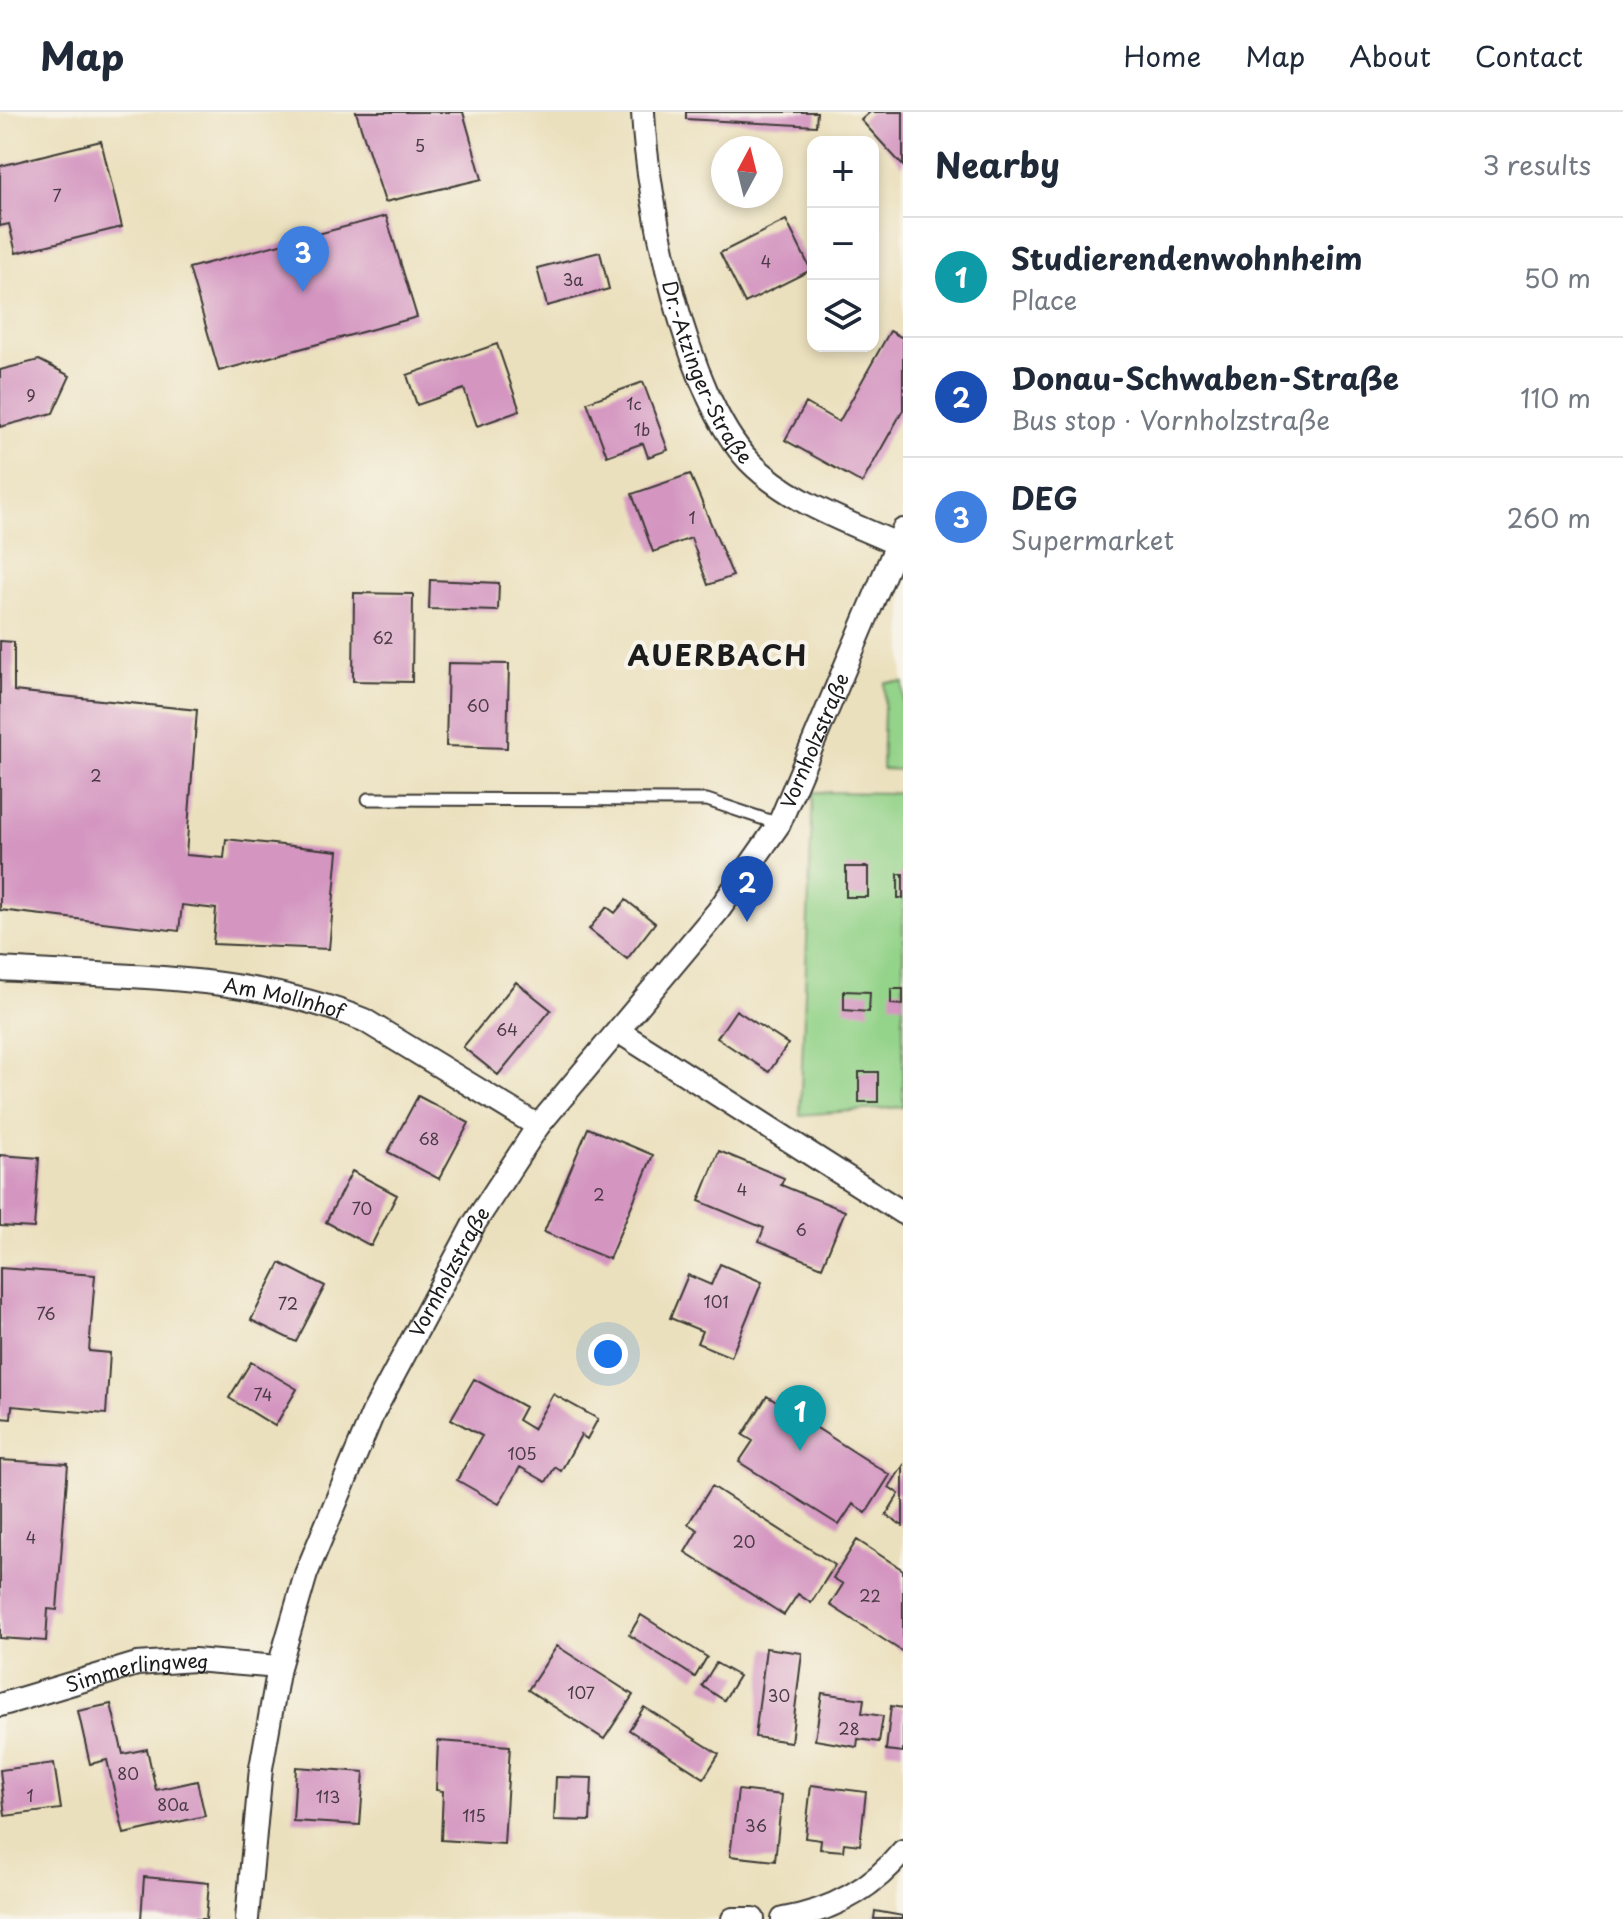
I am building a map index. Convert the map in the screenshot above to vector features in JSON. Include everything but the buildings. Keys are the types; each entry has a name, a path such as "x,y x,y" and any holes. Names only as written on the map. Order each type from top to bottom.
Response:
{"street":[{"name":"Dr.-Atzinger-Straße","path":"643,112 650,186 664,252 693,359 717,419 750,462 801,501 900,537"},
{"name":"Vornholzstraße","path":"247,1919 261,1768 279,1667 306,1574 373,1413 474,1224 538,1126 718,911 779,824 900,537"},
{"name":"Am Mollnhof","path":"0,969 262,988 334,1008 364,1020 538,1126"},
{"path":"618,1031 903,1213"},
{"name":"Simmerlingweg","path":"0,1705 137,1664 194,1660 279,1667"},
{"path":"783,1919 806,1915 842,1902 872,1883 903,1851"},
{"path":"733,1919 753,1919"}],"lane":[{"path":"368,799 707,800 779,824"}],"green space":[{"path":"885,682 903,682 903,770 882,769"},
{"path":"813,792 903,793 903,1107 800,1115"}],"place":[{"name":"DEG","path":"303,292"},
{"name":"Donau-Schwaben-Straße","path":"747,922"},
{"name":"Studierendenwohnheim","path":"800,1451"}],"district":[{"name":"AUERBACH","path":"718,654"}]}
